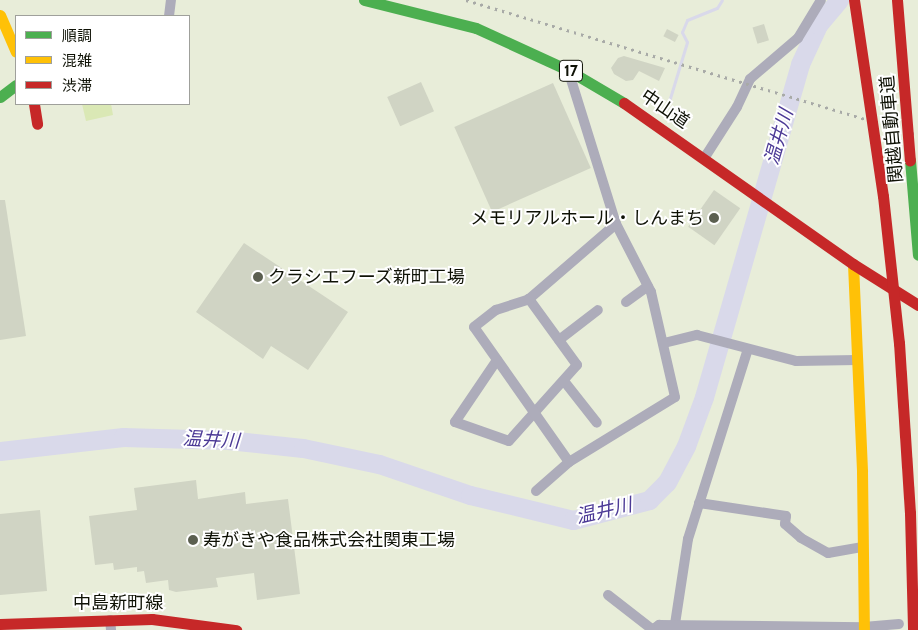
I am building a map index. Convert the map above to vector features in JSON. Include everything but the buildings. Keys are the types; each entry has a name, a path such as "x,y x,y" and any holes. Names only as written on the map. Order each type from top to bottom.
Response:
{"main road":[{"name":"中山道","path":"364,0 476,28 568,70 705,157 853,264 918,305"},
{"path":"854,0 883,196 899,342 910,512 913,630"},
{"name":"関越自動車道","path":"897,0 918,255"},
{"path":"0,15 15,50"},
{"path":"0,97 15,86"},
{"path":"34,105 37,124"},
{"path":"853,264 862,472 861,548 864,628"},
{"name":"中島新町線","path":"0,624 203,627 236,630"}],"street":[{"path":"169,15 171,0"},
{"path":"705,157 737,106 750,78 798,38 820,0"},
{"path":"536,491 569,462 675,397 664,343 648,286 616,224 568,70"},
{"path":"569,462 474,327 496,310 529,299 616,224"},
{"path":"626,302 648,286"},
{"path":"497,360 455,422 509,441 578,365 529,299"},
{"path":"559,340 598,310"},
{"path":"664,343 688,335 708,338 796,361 857,360"},
{"path":"676,624 688,538 747,349"},
{"path":"564,380 597,423"},
{"path":"699,503 786,516 785,524 801,538 828,553 861,548"},
{"path":"608,595 653,630 659,625 676,624 864,628 899,624"}],"green space":[{"path":"82,105 111,105 113,115 86,121"}],"waterway":[{"path":"667,108 687,42 682,32 687,20 717,8 722,0"},
{"name":"温井川","path":"832,0 833,7"},
{"name":"温井川","path":"0,451 123,437 228,440 303,448 379,464 470,495 573,520 649,500 667,482 686,446 704,397 800,64 818,25 839,0"}],"railway":[{"path":"466,0 918,135"}],"traffic: fast":[{"path":"364,0 476,28 568,70 624,103"},
{"path":"0,97 15,86"},
{"path":"910,160 918,255"}],"traffic: slow":[{"path":"0,15 15,50"},
{"path":"853,264 862,472 864,630"}],"traffic: jam":[{"path":"854,0 883,196 899,343"},
{"path":"897,0 910,160"},
{"path":"624,103 853,264 918,305"},
{"path":"34,105 37,124"},
{"path":"899,343 910,513 913,630"},
{"path":"0,624 152,619 236,630"}],"place":[{"name":"メモリアルホール・しんまち","path":"714,218"},
{"name":"クラシエフーズ新町工場","path":"258,277"},
{"name":"寿がきや食品株式会社関東工場","path":"193,540"}]}
